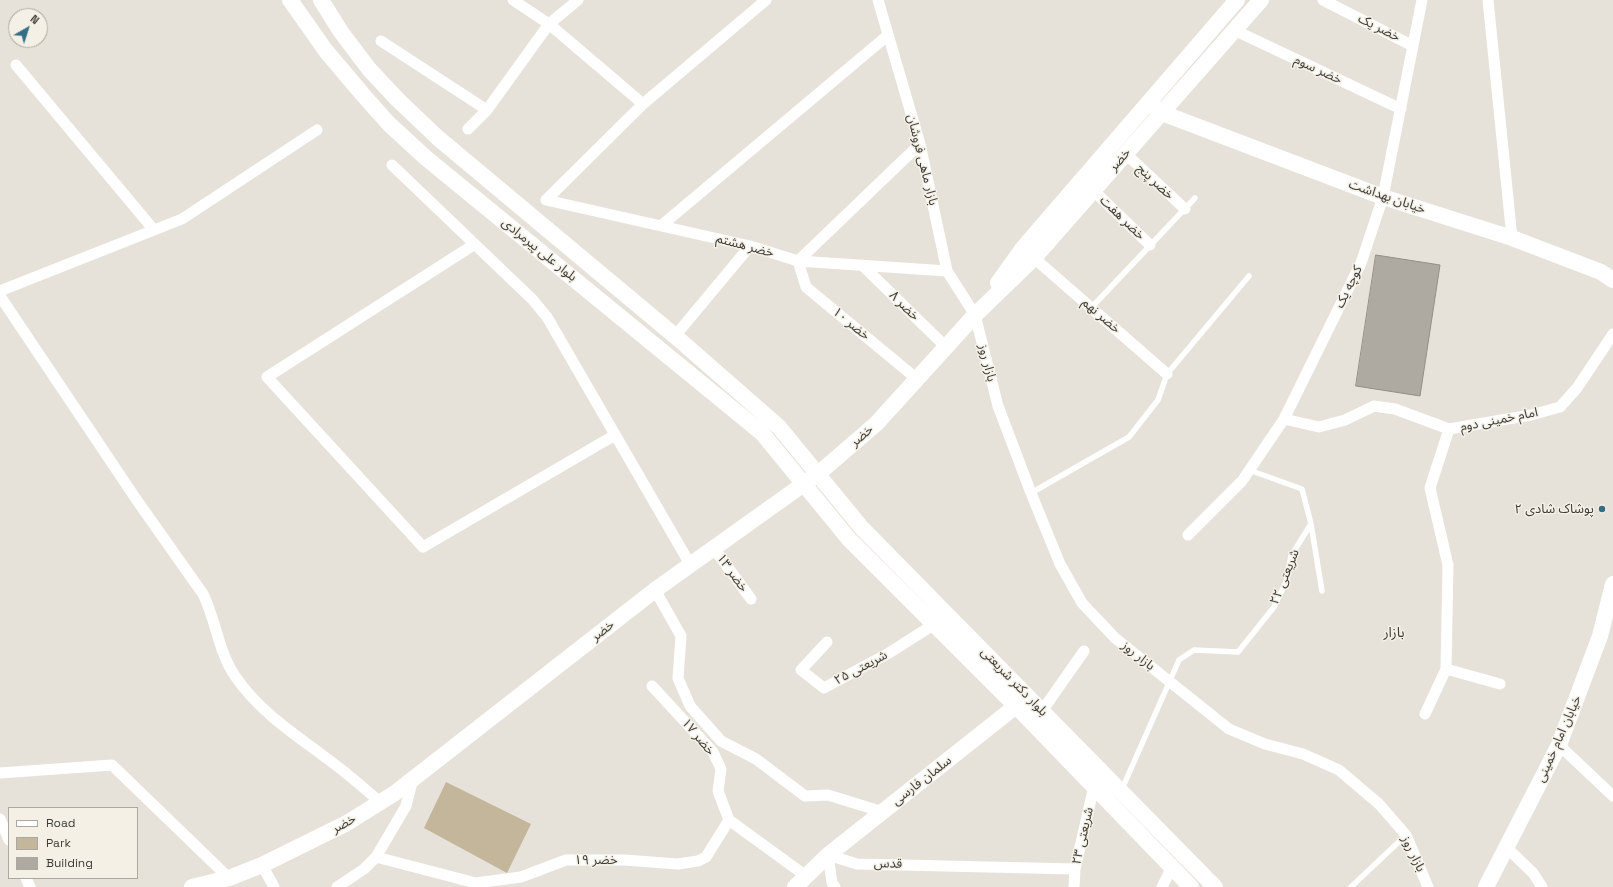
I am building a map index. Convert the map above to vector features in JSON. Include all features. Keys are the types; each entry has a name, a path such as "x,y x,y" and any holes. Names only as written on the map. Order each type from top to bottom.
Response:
{"street":[{"name":"بلوار علی پیرمرادی","path":"290,0 326,51 388,124 426,158 762,432 805,484"},
{"name":"بلوار علی پیرمرادی","path":"321,0 341,32 369,69 397,99 438,138 676,336 779,426 819,473"},
{"path":"513,0 549,24 643,104 766,0"},
{"path":"468,129 487,110 549,24 578,0"},
{"name":"بازار ماهی فروشان","path":"878,0 887,36 920,144 947,271 975,316"},
{"name":"خضر","path":"975,316 1023,248 1237,0"},
{"name":"خضر","path":"192,887 228,878 262,865 348,823 396,793 413,778 655,590 713,547 819,473 876,424 975,316 1034,258 1261,0"},
{"name":"خضر یک","path":"1323,0 1413,46"},
{"name":"کوچه یک","path":"1188,535 1242,481 1284,419 1361,263 1383,197 1422,0"},
{"path":"1488,0 1512,238"},
{"name":"خضر سوم","path":"1234,30 1401,109"},
{"path":"662,225 887,36"},
{"path":"381,41 487,110"},
{"path":"16,65 154,230"},
{"name":"خیابان بهداشت","path":"1149,102 1162,113 1383,197 1512,238 1601,272 1613,280"},
{"name":"خضر هشتم","path":"643,104 546,200 662,225 750,246 798,260 947,271"},
{"path":"0,291 182,219 317,130"},
{"path":"798,260 920,144"},
{"name":"خضر پنج","path":"1126,154 1184,209"},
{"path":"392,165 532,299 547,317 690,564"},
{"name":"خضر هفت","path":"1094,191 1150,245"},
{"path":"475,244 267,377 423,547 615,435"},
{"path":"662,351 750,246"},
{"name":"خضر نهم","path":"1034,258 1167,374"},
{"name":"خضر ۱۰","path":"798,260 806,287 918,379"},
{"name":"خضر ۸","path":"862,265 946,347"},
{"path":"0,296 136,499 203,594 209,606 228,664 236,677 267,713 335,764 380,802"},
{"name":"بازار روز","path":"975,316 998,406 1060,564 1082,603 1115,638 1229,729 1265,744 1304,754 1339,770 1379,804 1406,835 1428,887"},
{"name":"امام خمینی دوم","path":"1284,419 1319,427 1345,420 1374,406 1395,409 1449,429 1531,415 1560,407 1578,388 1613,334"},
{"path":"1425,714 1446,669 1448,565 1430,488 1449,429"},
{"name":"بلوار دکتر شریعتی","path":"819,473 862,527 1215,887"},
{"name":"بلوار دکتر شریعتی","path":"805,484 848,538 933,625 1016,706 1191,887"},
{"path":"848,538 851,533 862,527"},
{"name":"خضر ۱۳","path":"713,547 751,599"},
{"path":"655,590 681,636 678,678 690,706 721,741 756,759 805,796 828,795 883,812"},
{"name":"خیابان امام خمینی","path":"1486,887 1559,745 1600,636 1612,591"},
{"name":"شریعتی ۲۵","path":"827,642 801,670 824,688 889,653 933,625"},
{"path":"1042,711 1084,650"},
{"path":"1446,669 1500,684"},
{"name":"خضر ۱۷","path":"652,686 713,752 721,769 718,791 729,820"},
{"name":"سلمان فارسی","path":"828,855 1016,706"},
{"path":"1559,745 1613,796"},
{"path":"0,773 112,764 228,878"},
{"path":"337,887 364,869 376,857 406,806 413,778"},
{"name":"شریعتی ۲۳","path":"1074,887 1075,869 1094,786"},
{"path":"0,819 8,838"},
{"path":"729,820 806,876"},
{"name":"خضر ۱۹","path":"376,857 477,885 520,877 566,860 624,860 678,864 698,861 706,857 729,820"},
{"path":"1507,848 1533,873 1542,887"},
{"path":"795,887 828,855"},
{"path":"828,855 832,883 835,887"},
{"name":"قدس","path":"828,855 857,864 1075,869"},
{"path":"262,865 274,887"},
{"path":"1162,887 1172,867"}],"lane":[{"path":"1091,308 1195,198"},
{"path":"1031,493 1129,437 1158,400 1167,374 1249,276"},
{"path":"1249,470 1302,490 1311,524 1322,591"},
{"name":"شریعتی ۲۲","path":"1121,792 1179,660 1194,650 1238,652 1274,607 1286,582 1291,556 1311,524"},
{"path":"1350,887 1406,835"}],"green space":[{"path":"446,782 531,824 507,873 424,828"}],"building":[{"path":"1376,255 1440,265 1420,396 1356,386"}],"place":[{"name":"پوشاک شادی ۲","path":"1602,509"}],"district":[{"name":"بازار","path":"1394,633"}]}
